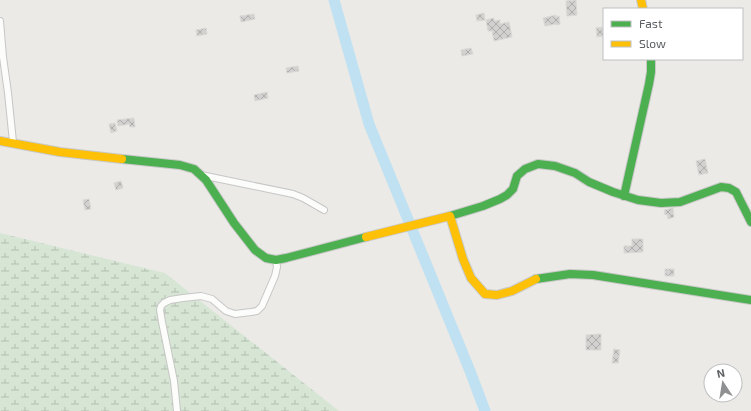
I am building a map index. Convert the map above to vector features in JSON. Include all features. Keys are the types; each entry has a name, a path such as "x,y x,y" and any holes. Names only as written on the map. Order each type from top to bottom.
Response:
{"street":[{"path":"0,21 12,142"},
{"path":"624,196 649,84 652,60"},
{"path":"0,141 60,152 180,165 194,169 206,180 234,223 255,250 266,258 276,260 474,210 502,199 512,192 517,176 526,169 538,164 555,166 575,173 589,182 624,196 638,200 661,203 680,202 721,187 729,188 736,192 751,222"},
{"path":"201,175 293,194 324,210"},
{"path":"450,216 463,259 472,278 485,294 497,295 512,291 534,279 570,274 593,275 751,300"},
{"path":"177,411 174,381 160,310 161,306 170,300 200,296 212,299 226,310 235,314 257,310 262,306 275,276 277,267 276,260"}],"green space":[{"path":"0,233 165,273 339,411 0,411"}],"building":[{"path":"576,0 577,15 567,16 566,1"},
{"path":"484,13 485,20 477,21 476,15"},
{"path":"254,14 255,19 241,22 240,16"},
{"path":"556,15 556,17 559,16 560,24 545,26 543,18"},
{"path":"494,18 494,21 500,20 500,24 509,22 512,37 494,41 492,31 488,31 486,20"},
{"path":"602,27 603,36 597,37 596,28"},
{"path":"206,28 207,34 197,36 196,30"},
{"path":"471,48 473,54 462,56 461,50"},
{"path":"298,66 299,71 287,73 286,68"},
{"path":"267,92 268,98 255,101 254,95"},
{"path":"134,118 135,127 130,127 129,124 118,126 117,120"},
{"path":"115,123 117,131 111,133 109,124"},
{"path":"705,159 708,173 699,175 696,161"},
{"path":"121,181 123,188 116,190 114,183"},
{"path":"89,199 91,209 85,210 83,200"},
{"path":"673,208 674,217 668,219 664,210"},
{"path":"632,239 643,239 643,252 624,253 624,246 632,246"},
{"path":"665,269 674,269 674,276 665,276"},
{"path":"601,334 601,350 586,350 586,335"},
{"path":"614,349 620,350 618,363 612,363"}],"waterway":[{"path":"334,0 369,124 485,411"}],"traffic: fast":[{"path":"624,196 649,84 651,60"},
{"path":"122,159 180,165 194,169 206,180 234,223 255,250 266,258 276,260 286,258 366,237"},
{"path":"450,216 483,206 507,195 513,189 517,176 525,169 538,164 555,166 575,173 589,182 638,200 661,203 680,202 721,187 729,188 736,192 751,222"},
{"path":"536,279 570,274 593,275 751,300"}],"traffic: slow":[{"path":"641,0 643,8"},
{"path":"0,141 60,152 122,159"},
{"path":"366,237 450,216 463,259 471,278 485,294 497,295 512,291 536,279"}]}
